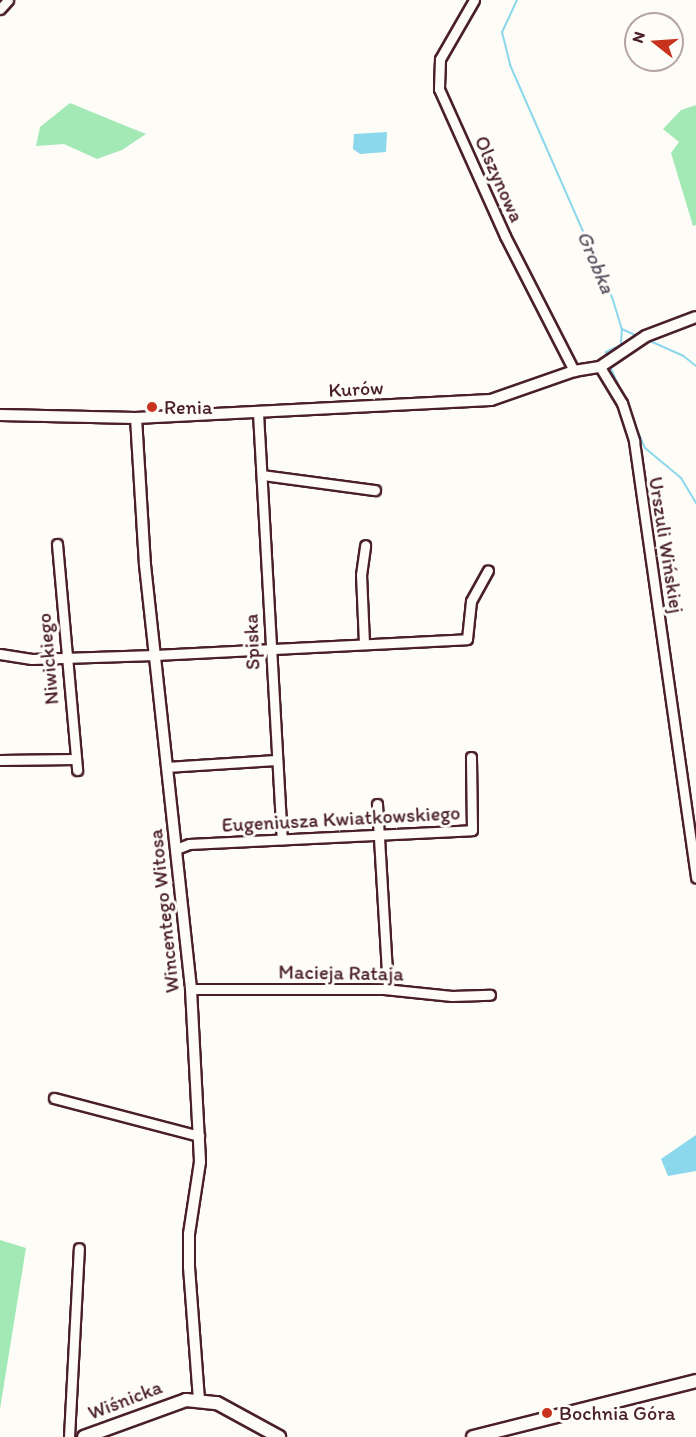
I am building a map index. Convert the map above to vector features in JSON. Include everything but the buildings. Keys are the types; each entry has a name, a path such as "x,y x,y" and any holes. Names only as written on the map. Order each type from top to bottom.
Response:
{"main road":[{"path":"472,1437 696,1381"},
{"name":"Wiśnicka","path":"84,1437 172,1402 199,1400 240,1413 279,1437"}],"street":[{"path":"0,9 8,0"},
{"name":"Olszynowa","path":"474,0 440,59 439,89 500,225 574,371"},
{"name":"Kurów","path":"0,416 136,418 491,400 574,371 605,364 646,336 696,317"},
{"name":"Urszuli Wińskiej","path":"605,364 626,413 634,441 696,878"},
{"name":"Spiska","path":"258,413 282,839"},
{"name":"Wincentego Witosa","path":"136,418 155,655 191,989 199,1136 189,1256 199,1400"},
{"path":"262,475 375,490"},
{"name":"Niwickiego","path":"57,544 64,657 77,770"},
{"path":"364,643 361,575 365,545"},
{"path":"0,654 32,659 467,639 473,596 488,570"},
{"name":"Eugeniusza Kwiatkowskiego","path":"176,849 189,844 472,830 471,757"},
{"path":"0,760 75,759"},
{"path":"166,767 276,760"},
{"path":"376,804 388,989"},
{"name":"Macieja Rataja","path":"191,989 388,989 452,996 490,995"},
{"path":"54,1098 199,1136"},
{"path":"69,1437 79,1248"}],"green space":[{"path":"70,103 146,134 122,150 97,159 64,144 36,146 40,127"},
{"path":"696,105 696,225 693,226 671,153 679,142 663,129 681,110"},
{"path":"0,1240 26,1248 0,1409"}],"water":[{"path":"387,132 386,152 360,154 353,149 354,134"},
{"path":"696,1135 696,1171 668,1176 661,1159"}],"waterway":[{"name":"Grobka","path":"517,0 502,32 510,65 612,297 622,329 621,345 606,352 607,358"},
{"path":"622,329 635,335"},
{"path":"650,341 682,355 696,366"},
{"name":"Grobka","path":"610,366 622,394"},
{"name":"Grobka","path":"630,413 645,448 681,478 696,503"}],"place":[{"name":"Renia","path":"152,407"},
{"name":"Bochnia Góra","path":"547,1413"}]}
